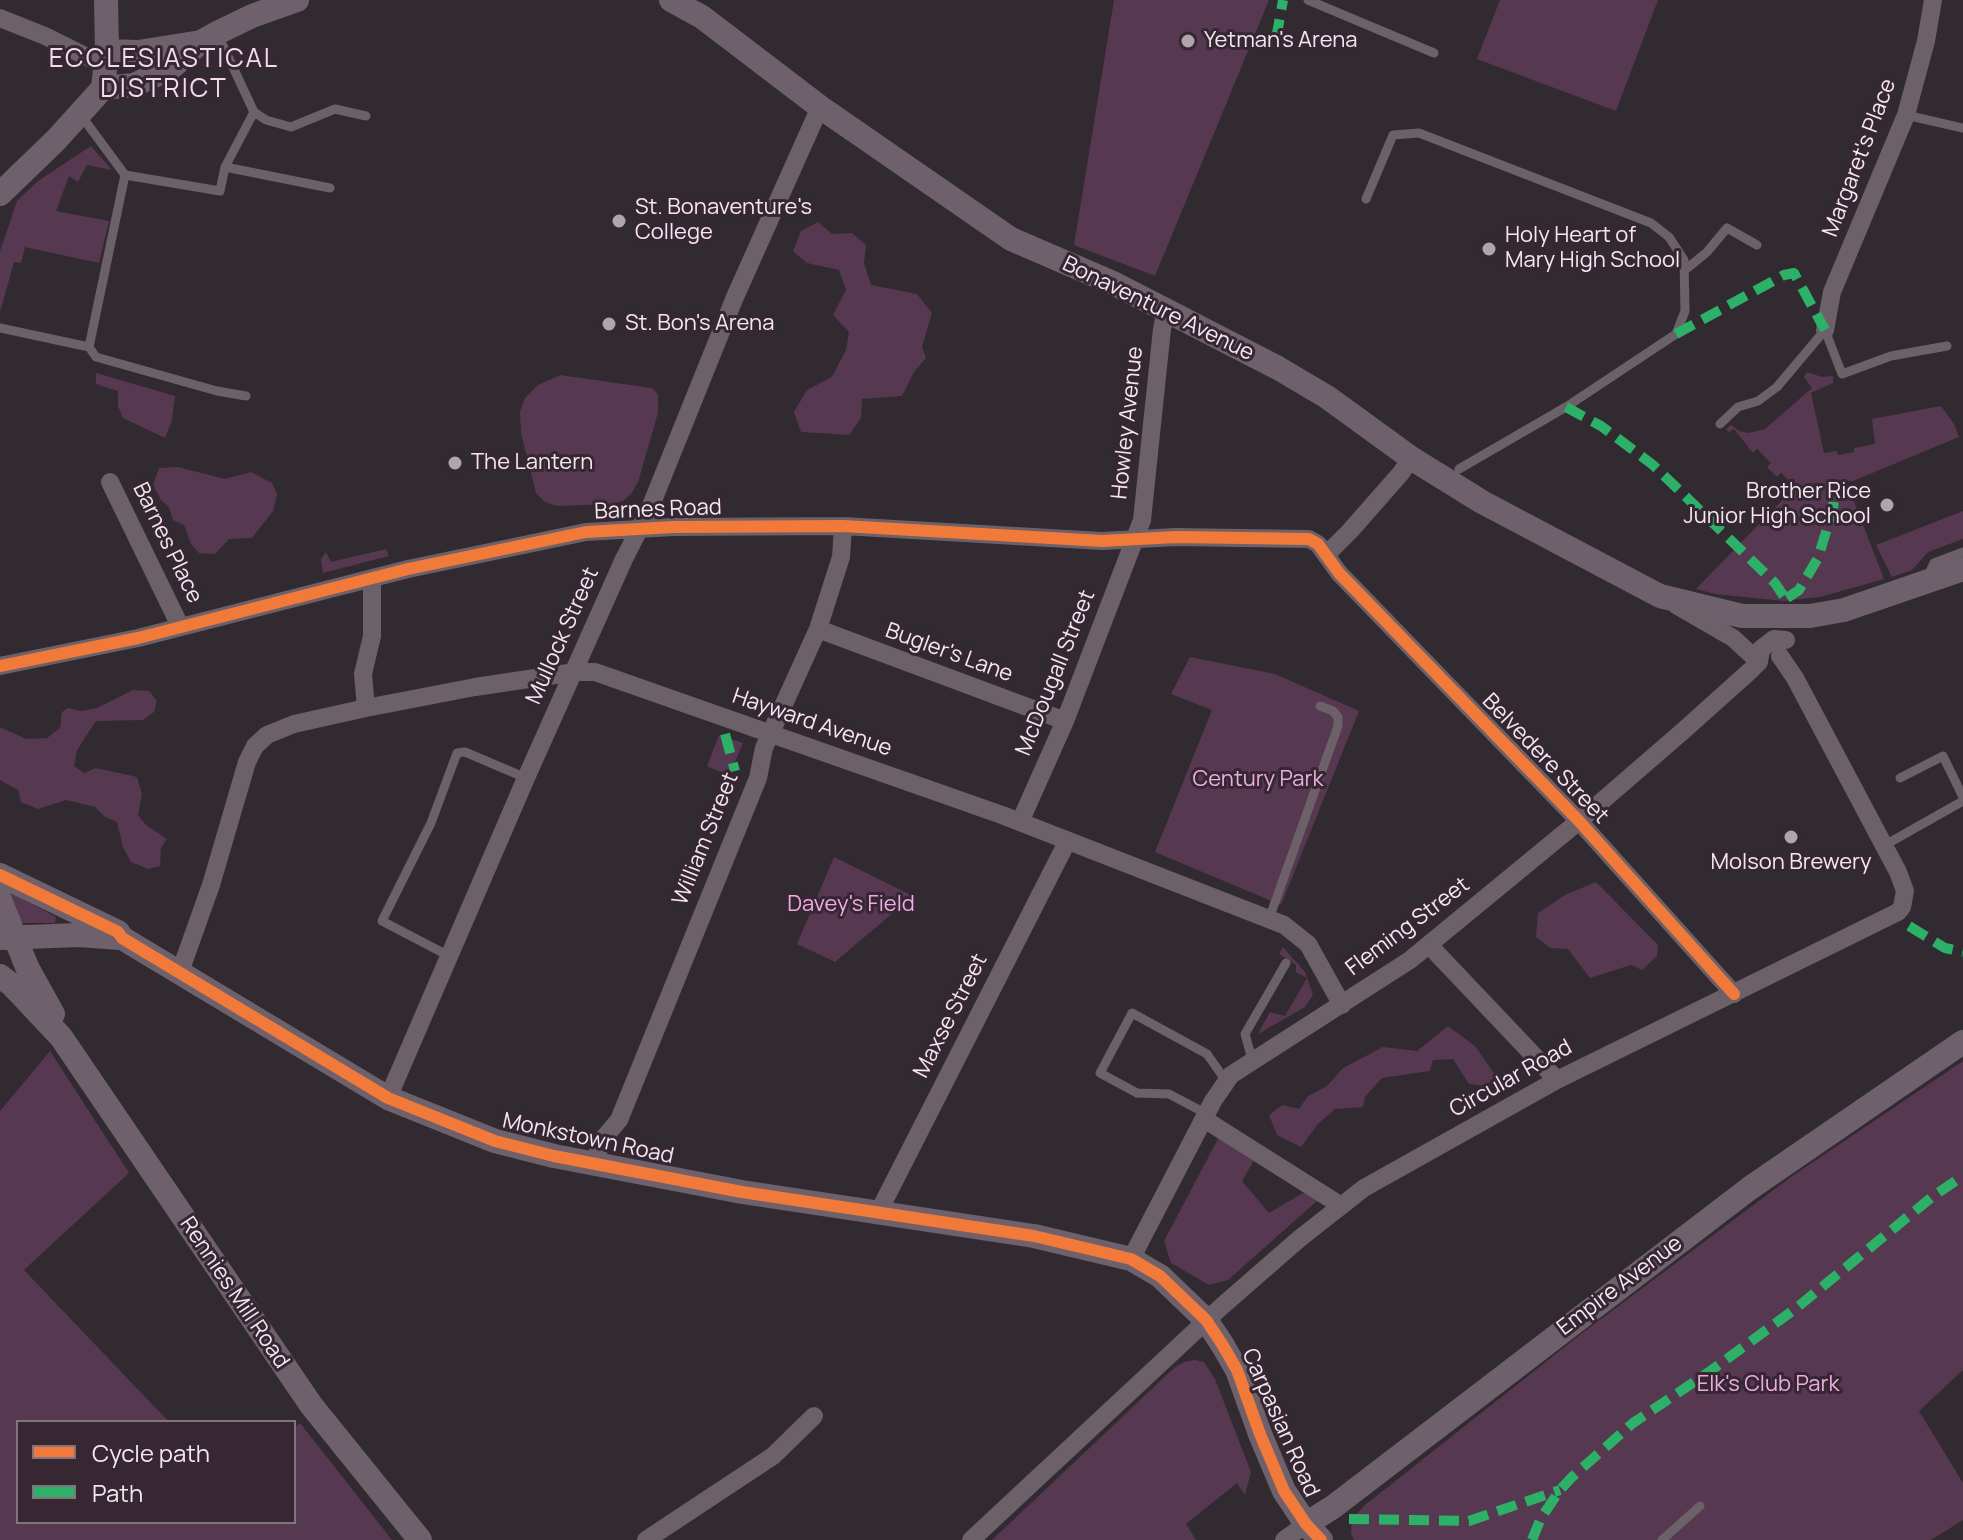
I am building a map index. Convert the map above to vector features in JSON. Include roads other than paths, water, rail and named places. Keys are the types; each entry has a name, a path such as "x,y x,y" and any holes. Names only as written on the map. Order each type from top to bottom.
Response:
{"street":[{"path":"0,194 103,88 107,51 106,0"},
{"path":"103,88 134,85 171,68 209,37 252,16 297,0"},
{"name":"Margaret's Place","path":"1825,330 1832,292 1906,115 1926,41 1933,0"},
{"name":"Bonaventure Avenue","path":"677,1 710,9 820,107 1011,239 1113,283 1232,343 1327,397 1411,458 1523,526 1660,596 1733,638 1759,662"},
{"path":"0,18 91,59 107,51 138,52 209,37"},
{"name":"Mullock Street","path":"388,1098 526,778 640,528 735,297 820,107"},
{"name":"Howley Avenue","path":"1136,541 1147,486 1160,341 1166,310"},
{"path":"1327,554 1368,512 1411,458"},
{"name":"Barnes Place","path":"110,482 180,626"},
{"name":"Barnes Road","path":"0,666 112,644 514,545 586,532 640,528 843,526 1136,541 1176,537 1291,537 1309,539 1327,554"},
{"name":"William Street","path":"594,1163 602,1140 619,1120 758,778 761,756 818,629 841,557 843,526"},
{"name":"McDougall Street","path":"1020,822 1065,721 1136,541"},
{"name":"Belvedere Street","path":"1327,554 1339,573 1579,821 1734,994"},
{"name":"Bonaventure Avenue","path":"1660,596 1742,616 1810,616 1844,610 1963,569"},
{"path":"366,708 363,674 372,636 372,579"},
{"name":"Fleming Street","path":"1131,1259 1226,1081 1252,1059 1394,972 1429,945 1579,821 1759,662 1772,662 1810,616"},
{"name":"Bugler's Lane","path":"818,629 1065,721"},
{"name":"Circular Road","path":"971,1540 1206,1320 1340,1205 1384,1176 1557,1080 1898,912 1905,899 1905,891 1885,845 1783,648"},
{"name":"Hayward Avenue","path":"180,972 211,885 239,783 255,746 267,735 294,724 475,687 575,672 595,672 1020,822 1287,927 1308,944 1342,1005"},
{"name":"Maxse Street","path":"878,1213 1067,842"},
{"name":"Monkstown Road","path":"0,875 118,932 122,938 388,1098 495,1141 742,1192 1034,1236 1131,1259 1160,1276 1206,1320"},
{"name":"Rennies Mill Road","path":"0,900 7,938 55,1016 61,1037"},
{"name":"Monkstown Road","path":"7,938 79,935 122,938"},
{"path":"1429,945 1557,1080"},
{"name":"Rennies Mill Road","path":"0,976 61,1037 303,1394 420,1540"},
{"name":"Empire Avenue","path":"1284,1540 1314,1532 1367,1481 1750,1188 1963,1042"},
{"path":"1206,1116 1340,1205"},
{"name":"Carpasian Road","path":"1206,1320 1237,1370 1284,1491 1314,1532"},
{"path":"646,1540 773,1456 814,1416"}],"lane":[{"path":"1308,0 1434,53"},
{"path":"209,37 254,112 266,120 291,127 335,109 366,116"},
{"path":"80,114 125,175 220,191 225,167 254,112"},
{"path":"1906,115 1963,128"},
{"path":"1366,199 1393,135 1419,133 1651,223 1669,237 1684,260 1685,311 1676,334 1566,407 1459,469"},
{"path":"225,167 330,188"},
{"path":"89,347 125,175"},
{"path":"1685,270 1707,252 1727,228 1757,245"},
{"path":"0,328 89,347 96,357 217,391 246,396"},
{"path":"1720,424 1738,407 1758,401 1777,387 1825,330 1842,374 1891,356 1947,346"},
{"path":"1925,583 1934,563 1963,552"},
{"path":"1269,919 1338,726 1338,717 1333,711 1320,706"},
{"path":"451,957 382,921 431,823 457,753 465,752 526,778"},
{"path":"1885,845 1963,799 1943,756 1900,778"},
{"path":"1252,1059 1245,1034 1286,963"},
{"path":"1206,1116 1169,1094 1137,1093 1100,1073 1132,1013 1207,1054 1226,1081"},
{"path":"1662,1540 1700,1506"}],"place":[{"name":"Yetman's Arena","path":"1188,41"},
{"name":"St. Bonaventure's College","path":"619,221"},
{"name":"Holy Heart of Mary High School","path":"1489,249"},
{"name":"St. Bon's Arena","path":"609,324"},
{"name":"The Lantern","path":"455,463"},
{"name":"Brother Rice Junior High School","path":"1887,505"},
{"name":"Molson Brewery","path":"1791,837"}],"district":[{"name":"ECCLESIASTICAL DISTRICT","path":"164,75"}],"park label":[{"name":"Century Park","path":"1258,780"},
{"name":"Davey's Field","path":"851,905"},
{"name":"Elk's Club Park","path":"1768,1385"}]}
